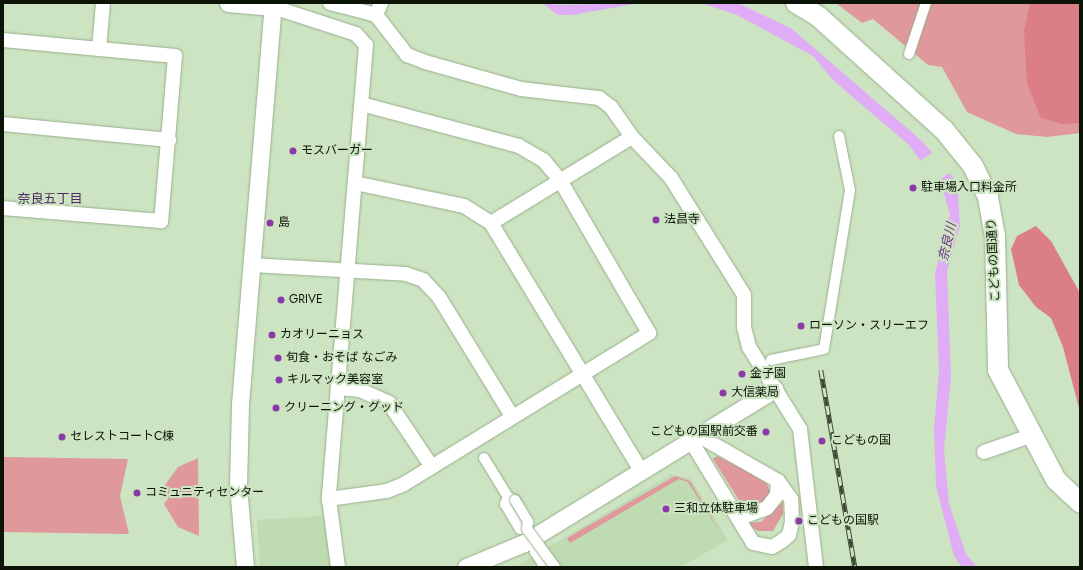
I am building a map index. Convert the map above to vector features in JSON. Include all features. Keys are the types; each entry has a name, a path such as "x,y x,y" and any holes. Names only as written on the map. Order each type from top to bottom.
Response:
{"main road":[{"name":"こどもの国通り","path":"796,3 819,17 944,130 981,181 995,235 996,357 998,370 1056,480 1080,502"}],"street":[{"path":"99,49 103,3"},
{"path":"228,3 273,5 356,34 366,45 329,499 338,567"},
{"path":"330,3 378,9 407,55 520,89 599,98 611,106 632,137 671,178 744,295 744,327 749,347 765,361 774,390 800,429 816,567"},
{"path":"909,54 926,3"},
{"path":"245,567 238,456 273,5"},
{"path":"3,40 175,56 161,221 3,208"},
{"path":"329,499 387,490 432,467 512,416 650,333 560,180 531,150 361,104"},
{"path":"3,124 169,140"},
{"path":"765,361 824,349 850,190 839,136"},
{"path":"491,223 632,137"},
{"path":"355,183 464,206 491,223 642,472"},
{"path":"252,265 406,274 423,280 439,297 512,416"},
{"path":"338,388 360,390 389,403 432,467"},
{"path":"466,567 524,543 774,390"},
{"path":"984,452 1033,435"},
{"path":"695,439 778,481 791,499 792,522 789,534 782,541 772,547 753,543 695,439"},
{"path":"484,458 509,500 528,522 527,529 538,546 543,548 555,567"},
{"path":"734,510 748,515 767,508 777,495 778,481"},
{"path":"538,546 535,552 545,567"}],"shaded area":[{"path":"836,3 1080,3 1080,133 1047,137 1016,134 967,112 942,67 928,65 873,19 862,23"},
{"path":"1030,3 1080,3 1080,123 1063,124 1041,118 1027,84 1024,31"},
{"path":"1036,226 1051,241 1080,293 1080,412 1063,347 1051,318 1036,307 1019,285 1011,249 1017,236"},
{"path":"717,456 765,480 770,491 765,501 756,506 742,505 713,459"},
{"path":"3,457 128,459 120,496 129,534 3,532"},
{"path":"198,458 199,536 178,527 164,504 168,499 165,485 178,467"},
{"name":"三和立体駐車場","path":"671,474 691,479 728,540 681,567 515,567"},
{"path":"675,476 690,481 723,537 688,482 679,479 570,543 567,538"},
{"path":"783,502 783,514 773,531 758,531 746,523 761,522"},
{"path":"324,516 331,567 260,567 257,520"}],"water":[{"path":"542,3 560,5 640,3 572,15 558,15"},
{"name":"奈良川","path":"701,3 738,3 792,29 923,142 957,182 960,226 947,271 951,377 944,450 949,504 966,554 977,567 962,567 954,556 936,486 934,428 939,372 935,274 950,214 943,191 909,145 833,80 813,56 737,15"}],"pier":[{"path":"935,151 952,171 935,183 920,161"}],"railway":[{"path":"821,370 855,567"}],"place":[{"name":"モスバーガー","path":"293,151"},
{"name":"駐車場入口料金所","path":"913,188"},
{"name":"法昌寺","path":"656,220"},
{"name":"島","path":"270,223"},
{"name":"GRIVE","path":"281,300"},
{"name":"ローソン・スリーエフ","path":"801,326"},
{"name":"カオリーニョス","path":"272,335"},
{"name":"旬食・おそば なごみ","path":"278,358"},
{"name":"金子園","path":"742,374"},
{"name":"キルマック美容室","path":"279,380"},
{"name":"大信薬局","path":"723,393"},
{"name":"クリーニング・グッド","path":"276,408"},
{"name":"こどもの国駅前交番","path":"766,432"},
{"name":"セレストコートC棟","path":"62,437"},
{"name":"こどもの国","path":"822,441"},
{"name":"コミュニティセンター","path":"137,493"},
{"name":"三和立体駐車場","path":"666,509"},
{"name":"こどもの国駅","path":"799,521"}],"district":[{"name":"奈良五丁目","path":"50,199"}]}
